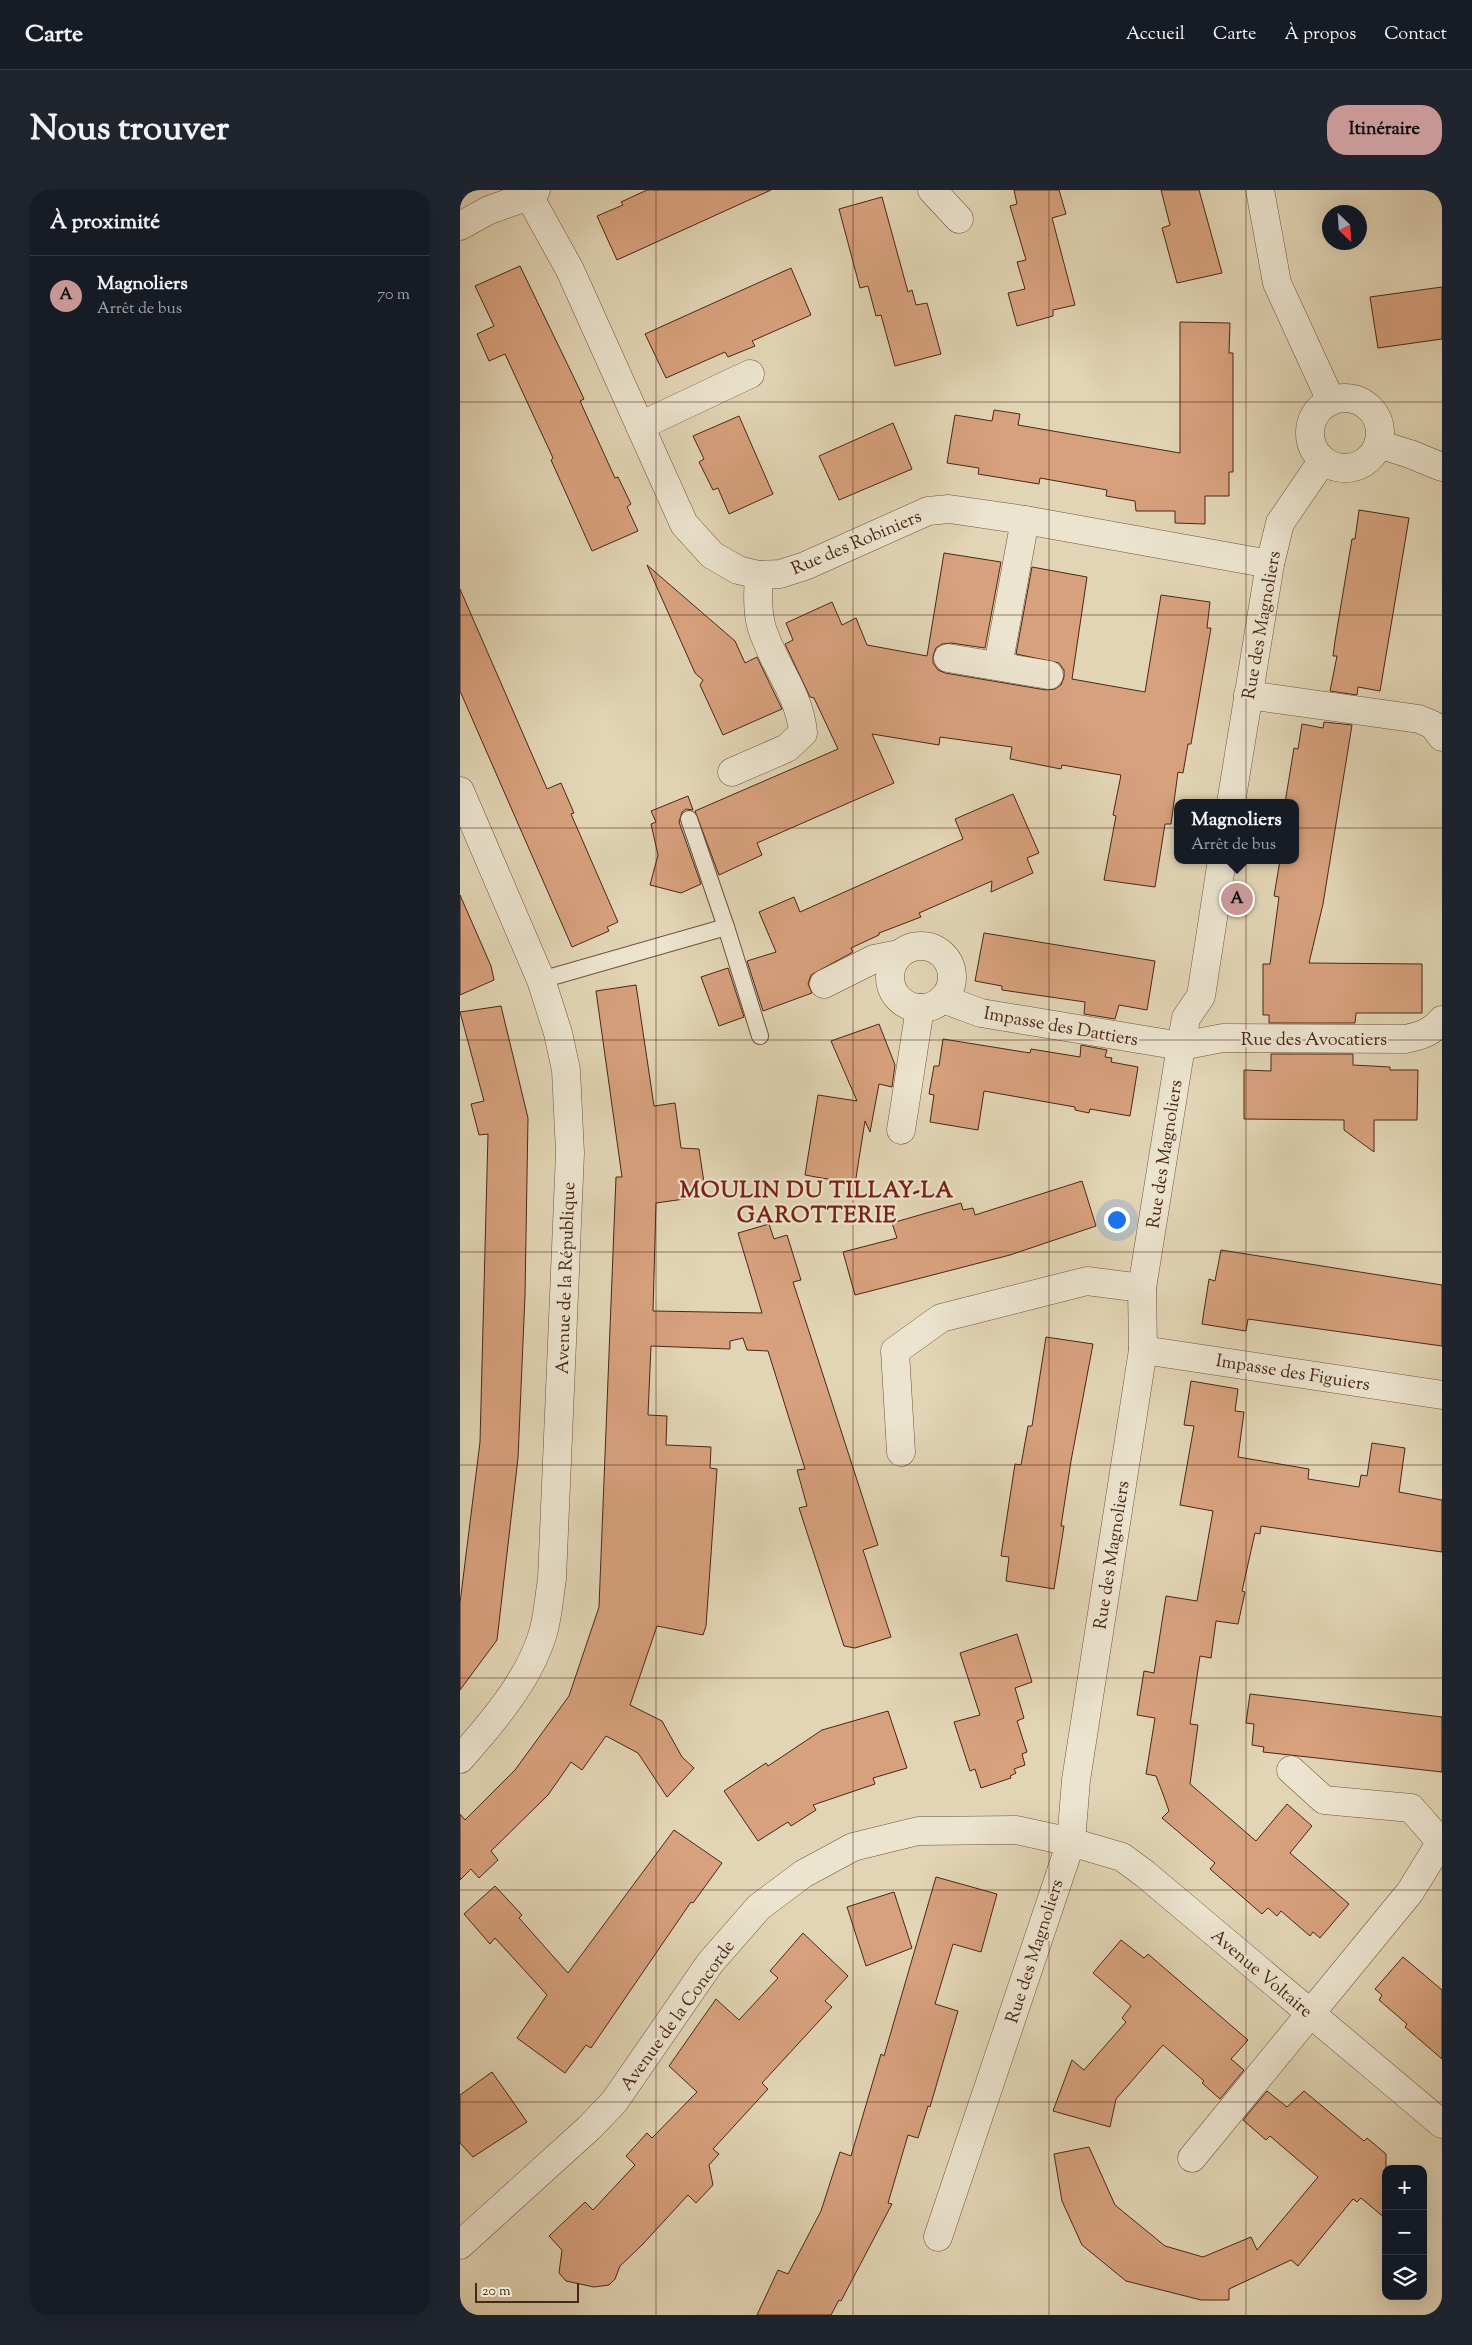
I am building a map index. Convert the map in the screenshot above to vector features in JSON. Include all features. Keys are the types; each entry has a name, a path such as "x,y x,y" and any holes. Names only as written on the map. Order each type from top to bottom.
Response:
{"street":[{"path":"932,190 959,219"},
{"path":"1260,190 1277,283 1331,401"},
{"path":"460,226 489,210 532,193"},
{"name":"Rue des Robiniers","path":"532,193 570,270 684,524 712,555 738,570 759,575 780,574 805,566 928,511 948,509 1025,520 1270,564"},
{"path":"640,426 750,374"},
{"path":"1342,398 1354,399 1364,404 1373,412 1378,422 1380,433 1378,444 1373,454 1365,462 1355,466 1338,467 1323,460 1315,451 1311,440 1310,428 1314,417 1321,408 1331,401 1342,398"},
{"path":"1378,444 1442,467"},
{"name":"Rue des Magnoliers","path":"1232,799 1270,564 1280,523 1323,460"},
{"path":"998,666 1025,520"},
{"path":"732,772 788,748 803,733 801,715 762,626 757,602 759,575"},
{"path":"948,658 1049,675"},
{"path":"1248,694 1419,719 1432,725 1442,737"},
{"name":"Avenue de la République","path":"460,792 541,980 558,1033 566,1070 570,1145 552,1579 542,1634 522,1679 490,1726 460,1758"},
{"name":"Rue des Magnoliers","path":"938,2237 1071,1842 1076,1780 1143,1350 1142,1288 1186,1018 1201,996 1221,864"},
{"path":"824,984 874,959 899,954 906,949 918,945 931,947 944,955 950,965 952,985 932,1004 901,1130"},
{"path":"899,954 890,972 892,990 903,1003 932,1004"},
{"name":"Impasse des Dattiers","path":"932,1004 1181,1046"},
{"name":"Rue des Avocatiers","path":"1181,1046 1223,1038 1406,1039 1422,1035 1435,1028 1442,1020"},
{"path":"901,1452 895,1351 941,1318 1087,1281 1142,1288"},
{"name":"Impasse des Figuiers","path":"1143,1350 1442,1395"},
{"path":"1192,2158 1410,1892 1441,1841 1411,1808 1324,1800 1292,1770"},
{"name":"Avenue de la Concorde","path":"460,2245 602,2115 614,2102 710,1963 759,1907 803,1874 853,1847 918,1831 1016,1830 1071,1842"},
{"name":"Avenue Voltaire","path":"1071,1842 1122,1857 1138,1868 1442,2124"}],"lane":[{"path":"689,819 726,927 760,1036"},
{"path":"541,980 726,927"}],"building":[{"path":"647,190 771,190 617,260 597,216 623,205 621,202"},
{"path":"1014,190 1059,190 1066,214 1052,218 1075,305 1053,310 1053,316 1017,326 1008,293 1025,289 1017,262 1026,260 1010,206 1017,204"},
{"path":"1161,190 1199,190 1222,273 1177,283 1162,228 1170,225"},
{"path":"882,197 908,292 912,290 916,305 927,303 941,354 895,366 881,315 876,316 868,286 860,288 839,209"},
{"path":"520,266 584,399 580,401 615,478 618,477 631,504 627,507 638,531 592,551 551,460 553,458 505,354 489,361 477,334 494,326 475,286"},
{"path":"791,268 811,315 752,341 755,346 728,357 725,352 666,378 645,334"},
{"path":"1442,287 1442,339 1378,348 1370,297"},
{"path":"1180,322 1230,323 1229,353 1233,353 1233,472 1229,472 1229,496 1205,496 1205,524 1175,523 1175,511 1136,511 1135,501 1106,496 1107,490 1040,478 1039,484 978,474 979,468 947,463 955,415 992,421 994,410 1020,414 1018,425 1180,453"},
{"path":"739,416 773,494 729,514 718,488 713,490 699,462 704,459 693,436"},
{"path":"893,423 912,469 839,500 819,456"},
{"path":"1359,510 1409,518 1380,691 1358,687 1357,695 1330,691 1337,656 1333,656 1335,641 1352,539 1355,539"},
{"path":"944,553 1001,562 985,648 951,643 942,644 936,648 933,663 938,670 945,673 1046,690 1055,689 1061,685 1064,670 1059,663 1016,654 1032,567 1087,577 1072,679 1145,692 1161,595 1210,602 1207,628 1211,628 1191,744 1188,744 1183,773 1178,772 1171,824 1165,824 1155,887 1104,880 1116,816 1113,815 1121,775 1062,765 1061,769 1010,759 1012,747 940,737 939,745 872,734 894,783 757,843 762,855 719,875 695,811 838,749 814,698 810,697 785,644 793,640 786,623 832,602 842,625 856,618 867,645 927,656"},
{"path":"647,565 735,641 745,663 757,657 782,709 723,735 700,685 703,680 695,673"},
{"path":"460,589 547,789 561,783 574,813 571,814 618,922 607,927 609,931 572,947 460,691"},
{"path":"1324,722 1352,725 1323,904 1309,963 1422,964 1422,1013 1356,1013 1355,1023 1269,1023 1269,1015 1263,1015 1263,964 1270,964 1279,897 1274,896 1279,864 1299,864 1299,799 1286,799 1294,748 1298,749 1302,724 1323,728"},
{"path":"1013,794 1039,853 1027,858 1033,873 991,892 992,881 919,913 921,917 879,933 879,935 851,948 853,952 811,975 808,984 812,993 763,1011 747,961 776,952 759,912 794,897 800,912 963,839 955,819"},
{"path":"688,796 693,810 686,809 682,812 679,822 701,884 681,893 650,885 658,855 651,824 656,822 651,811"},
{"path":"460,895 491,966 494,980 460,995"},
{"path":"984,933 1155,961 1147,1010 1119,1005 1115,1019 1084,1014 1085,1002 1002,990 1002,986 975,981"},
{"path":"728,968 744,1017 719,1026 701,977"},
{"path":"636,985 654,1106 675,1103 681,1148 699,1149 706,1196 656,1203 653,1311 762,1313 738,1233 769,1224 774,1239 787,1235 801,1280 793,1282 878,1545 863,1550 891,1637 855,1648 844,1646 799,1508 807,1506 797,1470 805,1469 768,1351 747,1350 743,1338 730,1341 730,1349 651,1346 648,1415 667,1416 666,1445 711,1447 710,1468 717,1469 706,1626 703,1635 657,1626 630,1705 662,1721 682,1757 694,1768 667,1797 638,1753 606,1736 582,1770 571,1762 548,1795 491,1851 498,1860 479,1878 471,1869 460,1880 460,1814 465,1820 515,1770 569,1696 599,1607 616,1177 622,1177 596,991"},
{"path":"501,1006 528,1118 525,1295 518,1458 497,1640 460,1690 460,1603 480,1442 488,1134 479,1135 471,1104 484,1101 460,1012"},
{"path":"879,1024 895,1065 892,1087 879,1084 870,1132 865,1121 855,1184 805,1175 818,1095 857,1101 831,1041"},
{"path":"943,1039 1030,1053 1031,1049 1080,1057 1081,1045 1107,1050 1105,1057 1112,1058 1111,1062 1138,1067 1130,1116 1090,1109 1089,1113 1075,1110 1075,1107 984,1091 978,1130 930,1122 934,1095 929,1094 934,1066 939,1066"},
{"path":"1271,1054 1353,1054 1353,1065 1390,1067 1390,1070 1418,1070 1417,1120 1374,1120 1374,1152 1344,1130 1344,1120 1244,1119 1244,1070 1271,1071"},
{"path":"1082,1181 1096,1226 1010,1255 855,1295 843,1252 897,1238 892,1223 961,1203 963,1210 973,1208 975,1215"},
{"path":"1221,1250 1442,1285 1442,1346 1248,1319 1246,1331 1202,1324 1209,1279 1215,1281"},
{"path":"1046,1337 1093,1344 1071,1461 1061,1526 1064,1526 1054,1589 1006,1581 1009,1557 1001,1556 1015,1464 1021,1465 1028,1426 1032,1426"},
{"path":"1191,1381 1238,1389 1235,1411 1244,1412 1238,1457 1309,1469 1308,1479 1359,1487 1361,1475 1367,1476 1372,1443 1405,1448 1399,1492 1442,1500 1442,1552 1261,1526 1260,1534 1255,1533 1242,1591 1245,1592 1238,1624 1216,1621 1211,1658 1200,1656 1190,1724 1198,1725 1190,1784 1256,1841 1287,1804 1312,1826 1290,1853 1349,1904 1320,1938 1313,1932 1310,1936 1281,1911 1277,1916 1268,1908 1262,1914 1210,1869 1215,1863 1162,1818 1169,1811 1163,1794 1156,1776 1146,1774 1155,1718 1137,1715 1144,1671 1154,1673 1166,1596 1197,1601 1213,1511 1180,1505 1194,1426 1184,1425"},
{"path":"1017,1634 1032,1682 1015,1688 1024,1718 1017,1721 1027,1752 1022,1754 1025,1765 1014,1769 1016,1773 1010,1776 1011,1778 981,1788 975,1769 970,1771 954,1722 980,1715 960,1653"},
{"path":"1250,1694 1442,1717 1442,1772 1263,1752 1264,1747 1252,1745 1254,1724 1246,1723"},
{"path":"888,1711 907,1768 873,1778 875,1784 813,1805 816,1810 791,1826 788,1822 758,1841 724,1791 766,1763 768,1766 822,1730"},
{"path":"674,1830 722,1863 693,1903 691,1902 591,2048 586,2045 565,2073 517,2038 547,1995 495,1938 490,1944 464,1914 495,1886 522,1915 519,1918 568,1973"},
{"path":"936,1877 997,1894 981,1952 953,1944 935,2004 958,2011 930,2107 928,2106 918,2138 908,2135 888,2203 892,2204 841,2301 839,2300 831,2315 757,2315 778,2270 788,2274 821,2211 840,2152 851,2156 881,2054 884,2056"},
{"path":"894,1892 912,1948 866,1966 847,1907"},
{"path":"803,1933 848,1976 825,2001 832,2007 762,2083 768,2089 713,2149 719,2154 709,2165 713,2185 696,2203 688,2195 620,2266 615,2279 609,2285 594,2287 566,2281 559,2273 562,2250 549,2236 585,2202 593,2210 635,2165 626,2156 647,2133 652,2138 697,2092 669,2066 716,1999 739,2020 778,1978 770,1971"},
{"path":"1121,1940 1144,1958 1148,1954 1248,2040 1231,2059 1244,2070 1220,2099 1202,2083 1204,2081 1163,2045 1116,2099 1110,2127 1053,2111 1072,2060 1084,2070 1126,2022 1122,2018 1131,2006 1093,1973"},
{"path":"1403,1957 1442,1990 1442,2059 1405,2027 1407,2024 1379,2000 1382,1995 1375,1989"},
{"path":"492,2072 527,2122 473,2157 460,2143 460,2095"},
{"path":"1267,2091 1287,2107 1304,2091 1364,2141 1367,2138 1386,2154 1386,2165 1382,2165 1382,2216 1361,2198 1357,2202 1353,2199 1298,2266 1291,2260 1229,2289 1229,2300 1201,2300 1126,2281 1082,2245 1062,2201 1054,2154 1089,2147 1115,2205 1165,2246 1203,2257 1251,2237 1257,2250 1318,2177 1270,2136 1266,2140 1243,2120"}],"place":[{"name":"Magnoliers","path":"1237,899"}],"district":[{"name":"MOULIN DU TILLAY-LA GAROTTERIE","path":"817,1202"}]}
